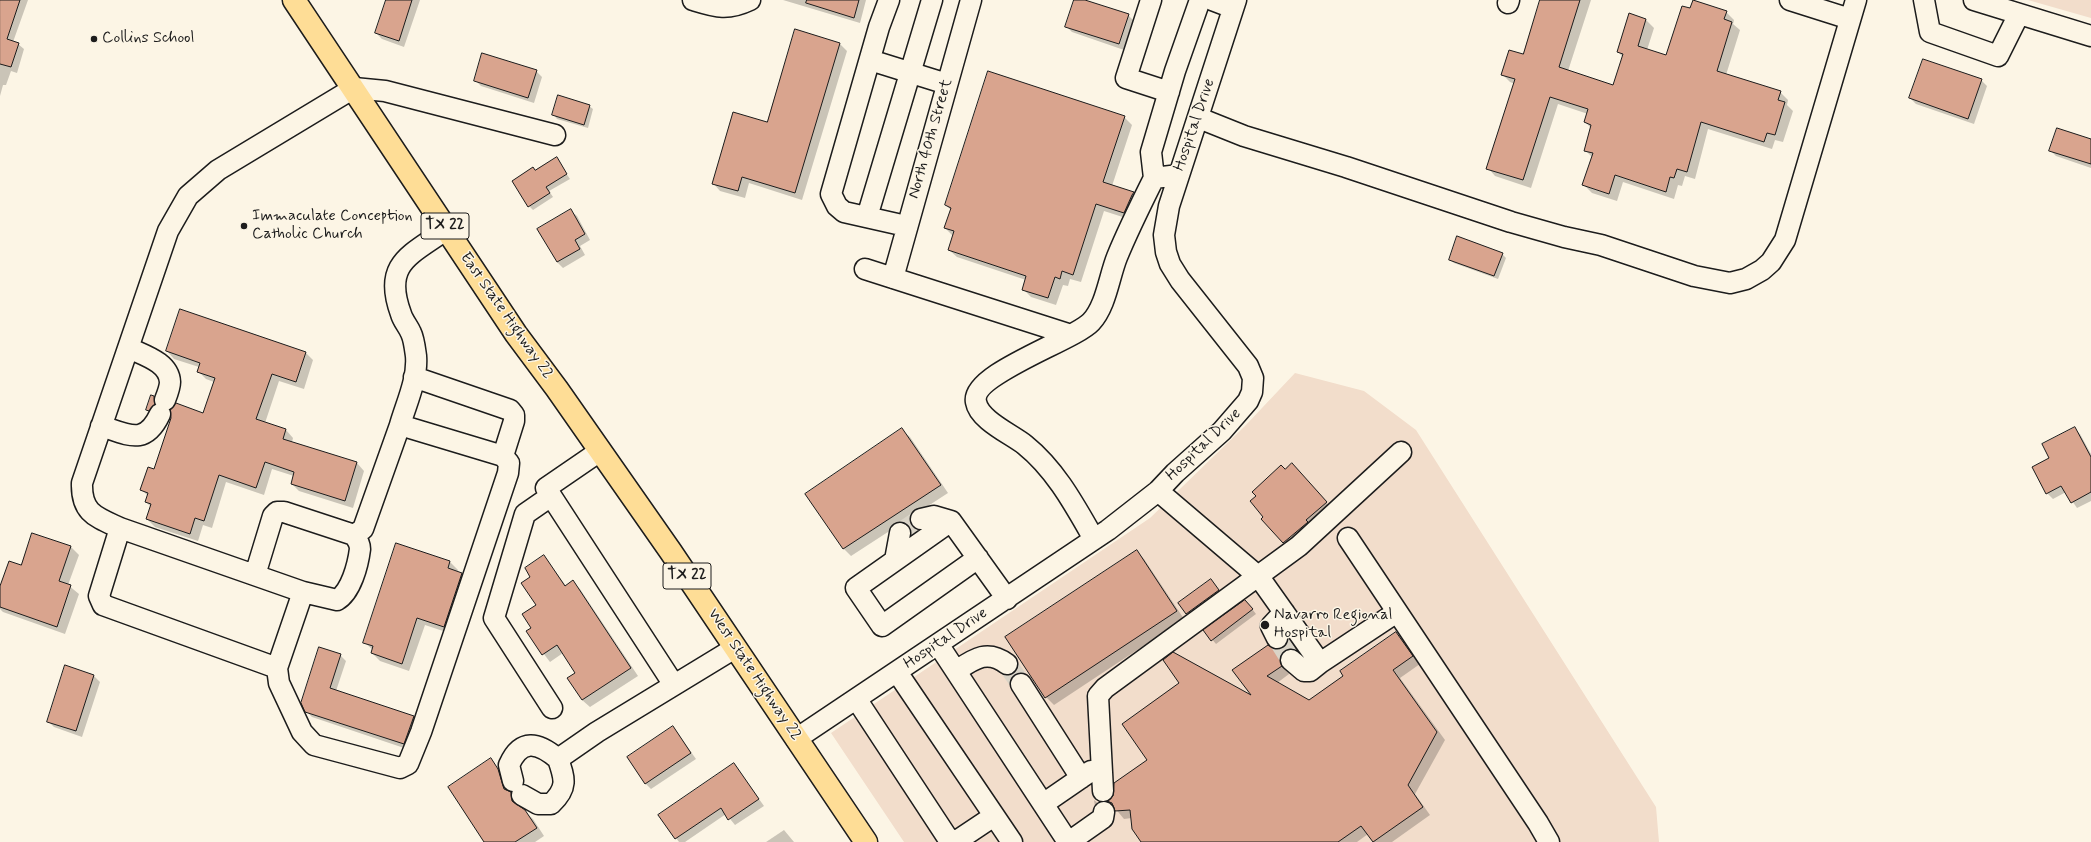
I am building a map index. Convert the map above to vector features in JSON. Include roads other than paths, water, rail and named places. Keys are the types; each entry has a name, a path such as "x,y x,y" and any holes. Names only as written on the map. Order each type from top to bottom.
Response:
{"main road":[{"name":"East State Highway 22","path":"294,0 354,88 516,334 600,450"},
{"name":"West State Highway 22","path":"600,450 866,842"}],"street":[{"path":"693,0 717,8 732,7 750,0"},
{"path":"889,0 831,194 837,206 844,212 906,226"},
{"path":"867,217 932,0"},
{"name":"North 40th Street","path":"893,278 906,226 971,0"},
{"path":"1151,0 1126,78 1169,92"},
{"path":"1094,540 1049,466 1025,445 984,417 976,402 977,393 991,378 1072,335 1092,321 1104,299 1117,259 1154,178 1151,152 1169,92 1200,0"},
{"path":"1212,0 1235,4"},
{"path":"1790,0 1850,19"},
{"path":"1199,118 1244,136 1353,169 1511,222 1564,237 1601,245 1694,276 1730,283 1746,279 1762,270 1771,262 1785,240 1856,0"},
{"path":"1924,0 1930,32 1998,56 2019,14"},
{"path":"1974,0 2091,36"},
{"name":"Hospital Drive","path":"796,739 1094,540 1158,491 1175,473 1222,431 1248,401 1252,392 1253,378 1248,366 1180,280 1166,252 1164,235 1169,206 1235,4"},
{"path":"870,60 910,71 947,84"},
{"path":"255,575 273,516 277,512 284,512 354,535 358,541 360,549 350,586 344,596 337,600 303,592 120,528 94,516 82,498 82,483 168,231 188,196 218,170 354,88 385,91 555,135"},
{"path":"1154,178 1179,175"},
{"path":"354,535 364,528 400,425 414,377 416,358 412,334 401,315 395,293 398,266 447,229"},
{"path":"865,269 1072,335"},
{"path":"102,426 130,435 145,435 154,428 162,407 170,382 166,370 154,360 128,348"},
{"path":"414,377 510,410 514,415 514,421 503,456"},
{"path":"303,592 277,668 279,683 302,732 314,745 400,768 408,764 421,732 508,473 509,463 503,456 400,425"},
{"path":"600,450 546,488 674,685"},
{"path":"1103,791 1098,696 1105,688 1259,577 1299,546 1401,452"},
{"path":"1158,491 1259,577 1320,663"},
{"path":"551,496 525,514 494,618 552,708"},
{"path":"921,519 934,516 951,521 1006,598"},
{"path":"951,521 856,588 882,626 978,558"},
{"path":"120,528 99,596 99,600 103,604 277,668"},
{"path":"895,560 900,533"},
{"path":"1348,538 1538,823 1549,842"},
{"path":"1277,638 1271,626 1284,612"},
{"path":"1292,660 1304,671 1310,670 1397,612"},
{"path":"938,644 1069,842 1103,818 1104,812"},
{"path":"558,759 597,732 735,648"},
{"path":"956,671 971,661 984,656 997,656 1007,664"},
{"path":"897,672 1012,842"},
{"path":"1021,684 1081,778"},
{"path":"856,700 947,837 955,842 994,816"},
{"path":"534,745 546,749 558,759 564,779 561,794 551,804 538,804 518,788 509,765 513,755 523,746 534,745"},
{"path":"1043,804 1101,764"}],"tunnel":[{"path":"900,533 921,519"},
{"path":"1277,638 1291,660"},
{"path":"1007,664 1021,684"}],"place":[{"name":"Collins School","path":"94,39"},
{"name":"Immaculate Conception Catholic Church","path":"244,226"},
{"name":"Navarro Regional Hospital","path":"1265,625"}]}
